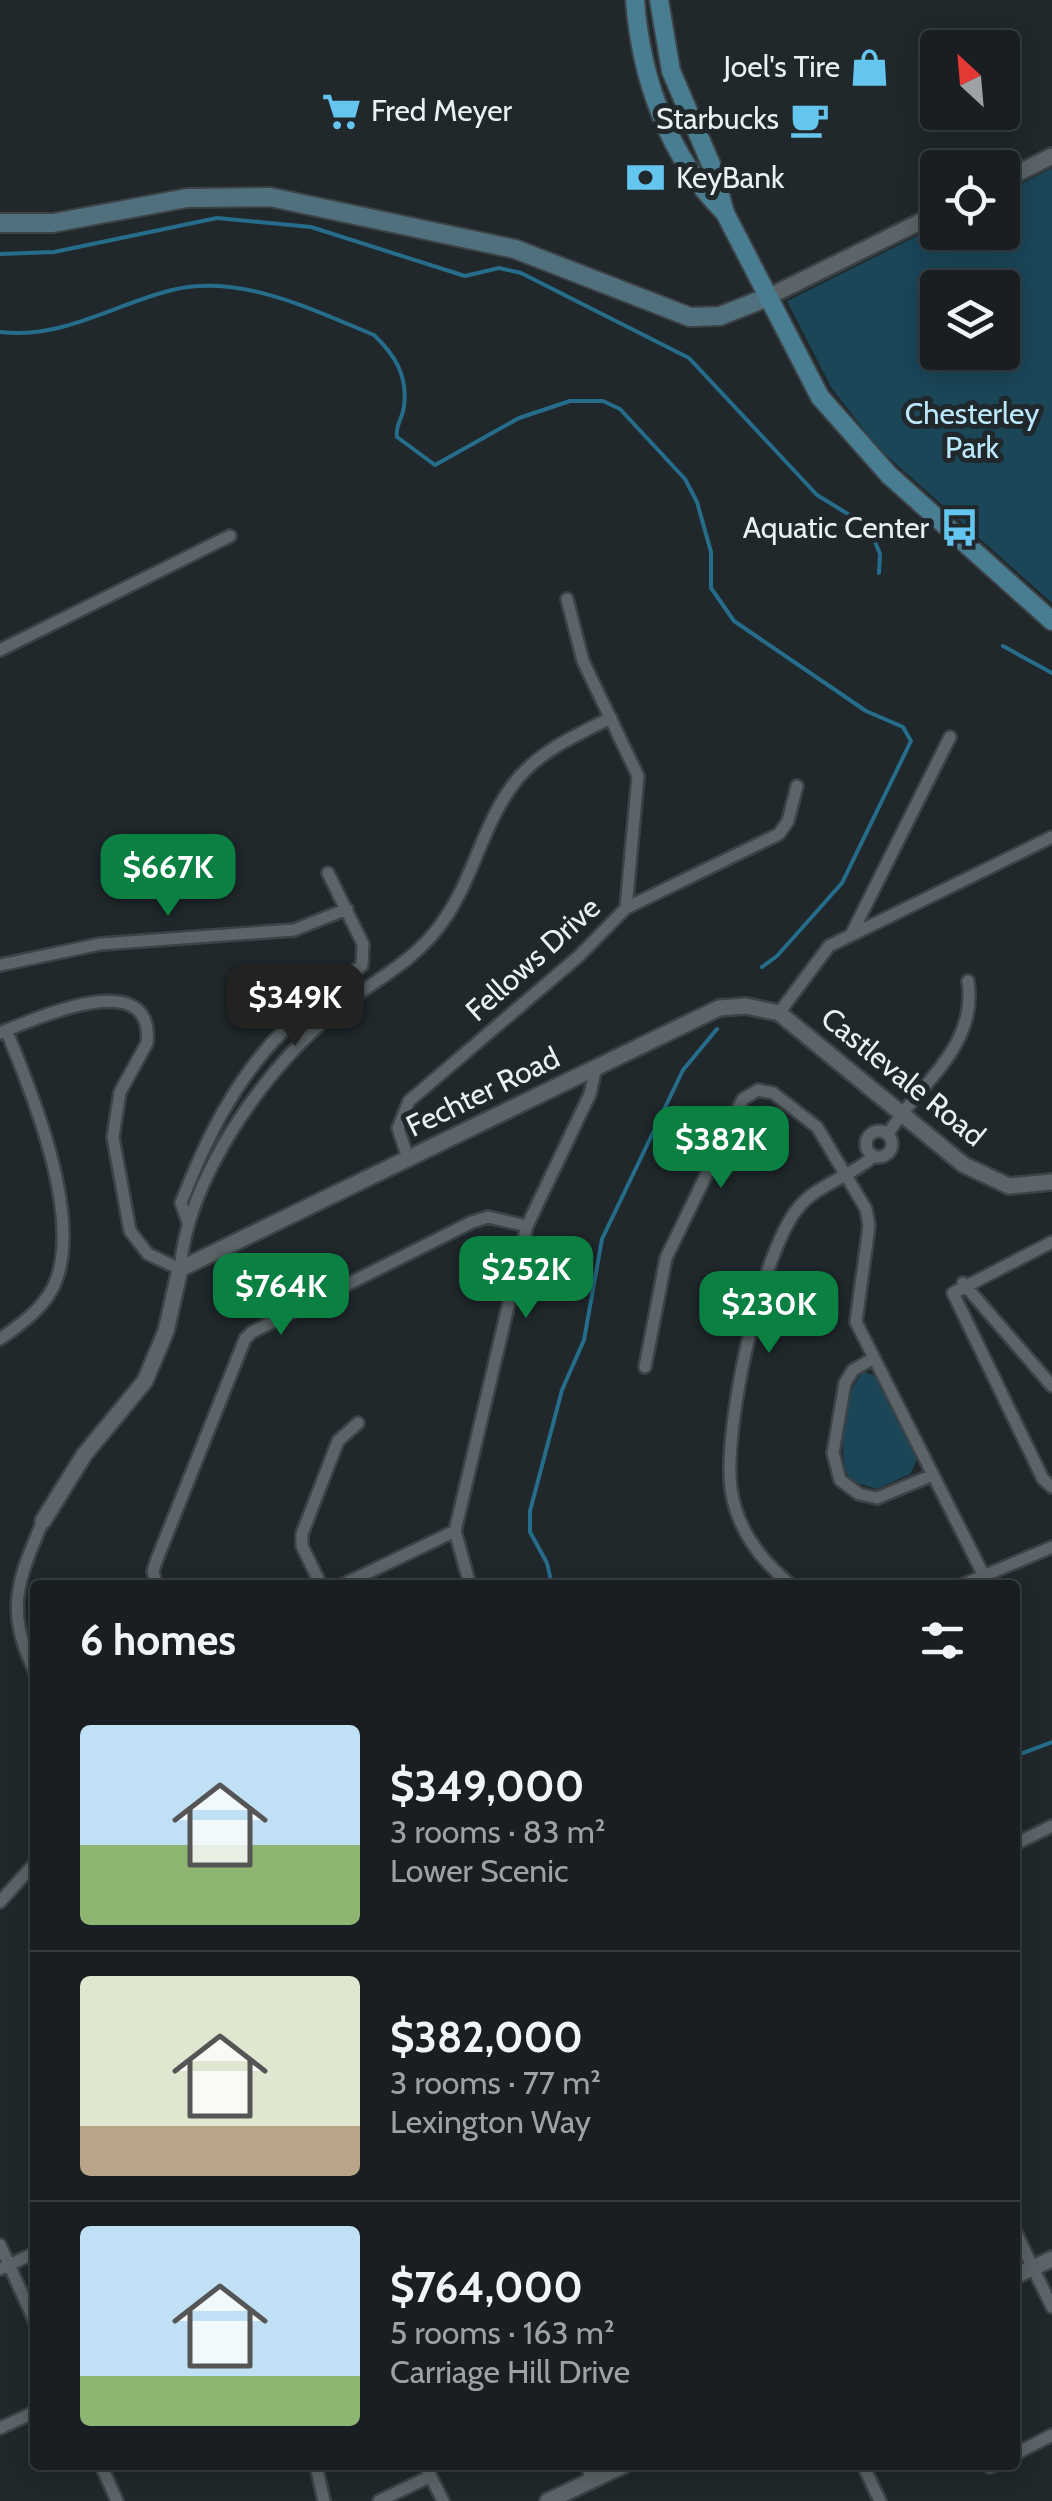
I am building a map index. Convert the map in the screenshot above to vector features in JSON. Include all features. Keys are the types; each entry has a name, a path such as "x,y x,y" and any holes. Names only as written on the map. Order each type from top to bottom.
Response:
{"main road":[{"path":"635,0 648,74 666,130 700,188 725,213"},
{"path":"659,0 670,71 713,170 725,213 820,397 858,444 1052,621"},
{"path":"0,224 53,223 163,201 270,196 515,249 690,316 720,316 768,296"}],"street":[{"path":"1020,172 1052,156"},
{"path":"768,296 920,222"},
{"path":"0,650 230,536"},
{"name":"Fellows Drive","path":"408,1158 398,1128 409,1101 579,956 626,908 640,789 583,661 567,599"},
{"path":"30,1662 21,1643 15,1606 24,1566 43,1522 84,1455 145,1381 166,1331 188,1222 221,1152 276,1070 332,1014 418,951 450,913 512,785 556,746 611,718"},
{"path":"852,935 950,737"},
{"path":"626,908 778,834 788,821 798,786"},
{"path":"779,1013 821,953 1052,837"},
{"path":"188,1222 181,1203 194,1168 250,1068 284,1031 362,965 363,944 328,873"},
{"path":"0,965 100,944 294,930 346,910"},
{"path":"785,1580 763,1560 745,1532 731,1491 731,1450 762,1283 795,1211 874,1156 886,1156 892,1149 888,1134 902,1110 963,1036 972,1006 968,981"},
{"path":"0,1339 43,1304 58,1277 62,1250 54,1178 42,1130 3,1032 32,1019 114,998 129,1004 141,1016 147,1043 120,1092 113,1137 130,1230 148,1254 180,1269"},
{"name":"Fechter Road","path":"180,1269 719,1008 746,1006 779,1013"},
{"name":"Castlevale Road","path":"779,1013 902,1110 964,1165 1009,1186 1052,1182"},
{"path":"469,1580 455,1531 527,1226 590,1094 596,1068"},
{"path":"645,1368 666,1258 743,1099 766,1090 817,1127 869,1217 856,1322 984,1576"},
{"path":"874,1156 866,1146 868,1137 875,1131 888,1134"},
{"path":"155,1580 157,1559 245,1339 252,1332 480,1218 527,1226"},
{"path":"1052,1242 964,1283 953,1293 1043,1479 1052,1487"},
{"path":"964,1283 1052,1386"},
{"path":"874,1358 853,1370 845,1383 833,1453 840,1480 858,1494 877,1498 933,1475"},
{"path":"319,1580 302,1546 302,1534 338,1440 358,1423"},
{"path":"352,1580 455,1531"},
{"path":"974,1580 1052,1547"},
{"path":"1020,1842 1052,1826"},
{"path":"0,1902 30,1869"},
{"path":"1020,2241 1052,2307"},
{"path":"0,2245 5,2267 30,2313"},
{"path":"5,2267 30,2255"},
{"path":"1020,2274 1052,2259"},
{"path":"0,2428 30,2414"},
{"path":"1020,2451 1052,2434"},
{"path":"103,2470 117,2501"},
{"path":"317,2470 324,2501"},
{"path":"379,2501 428,2470 443,2501"},
{"path":"865,2470 880,2501"},
{"path":"548,2501 590,2472"}],"green space":[{"name":"Chesterley Park","path":"1052,168 1052,603 877,447 831,387 787,301 920,234 920,250 1020,250 1020,184"},
{"path":"864,1372 876,1376 917,1460 910,1474 877,1489 851,1481 843,1458 847,1407"}],"waterway":[{"path":"0,254 54,252 217,218 311,227 465,276 499,268 521,273 689,358 817,495 869,527 880,554 879,573"},
{"path":"0,332 66,326 151,296 198,286 224,286 276,297 374,335 394,358 404,385 397,437 435,465 519,418 570,401 603,401 620,409 685,479 697,502 711,552 711,588 734,621 866,711 903,727 911,741 842,883 777,956 762,967"},
{"path":"1003,646 1052,673"},
{"path":"551,1580 547,1563 530,1532 530,1511 562,1390 584,1340 602,1239 683,1070 717,1029"},
{"path":"1020,1754 1052,1742"}],"place":[{"name":"Joel's Tire","path":"870,67"},
{"name":"Fred Meyer","path":"341,111"},
{"name":"Starbucks","path":"809,119"},
{"name":"KeyBank","path":"646,178"},
{"name":"Aquatic Center","path":"959,528"}]}
